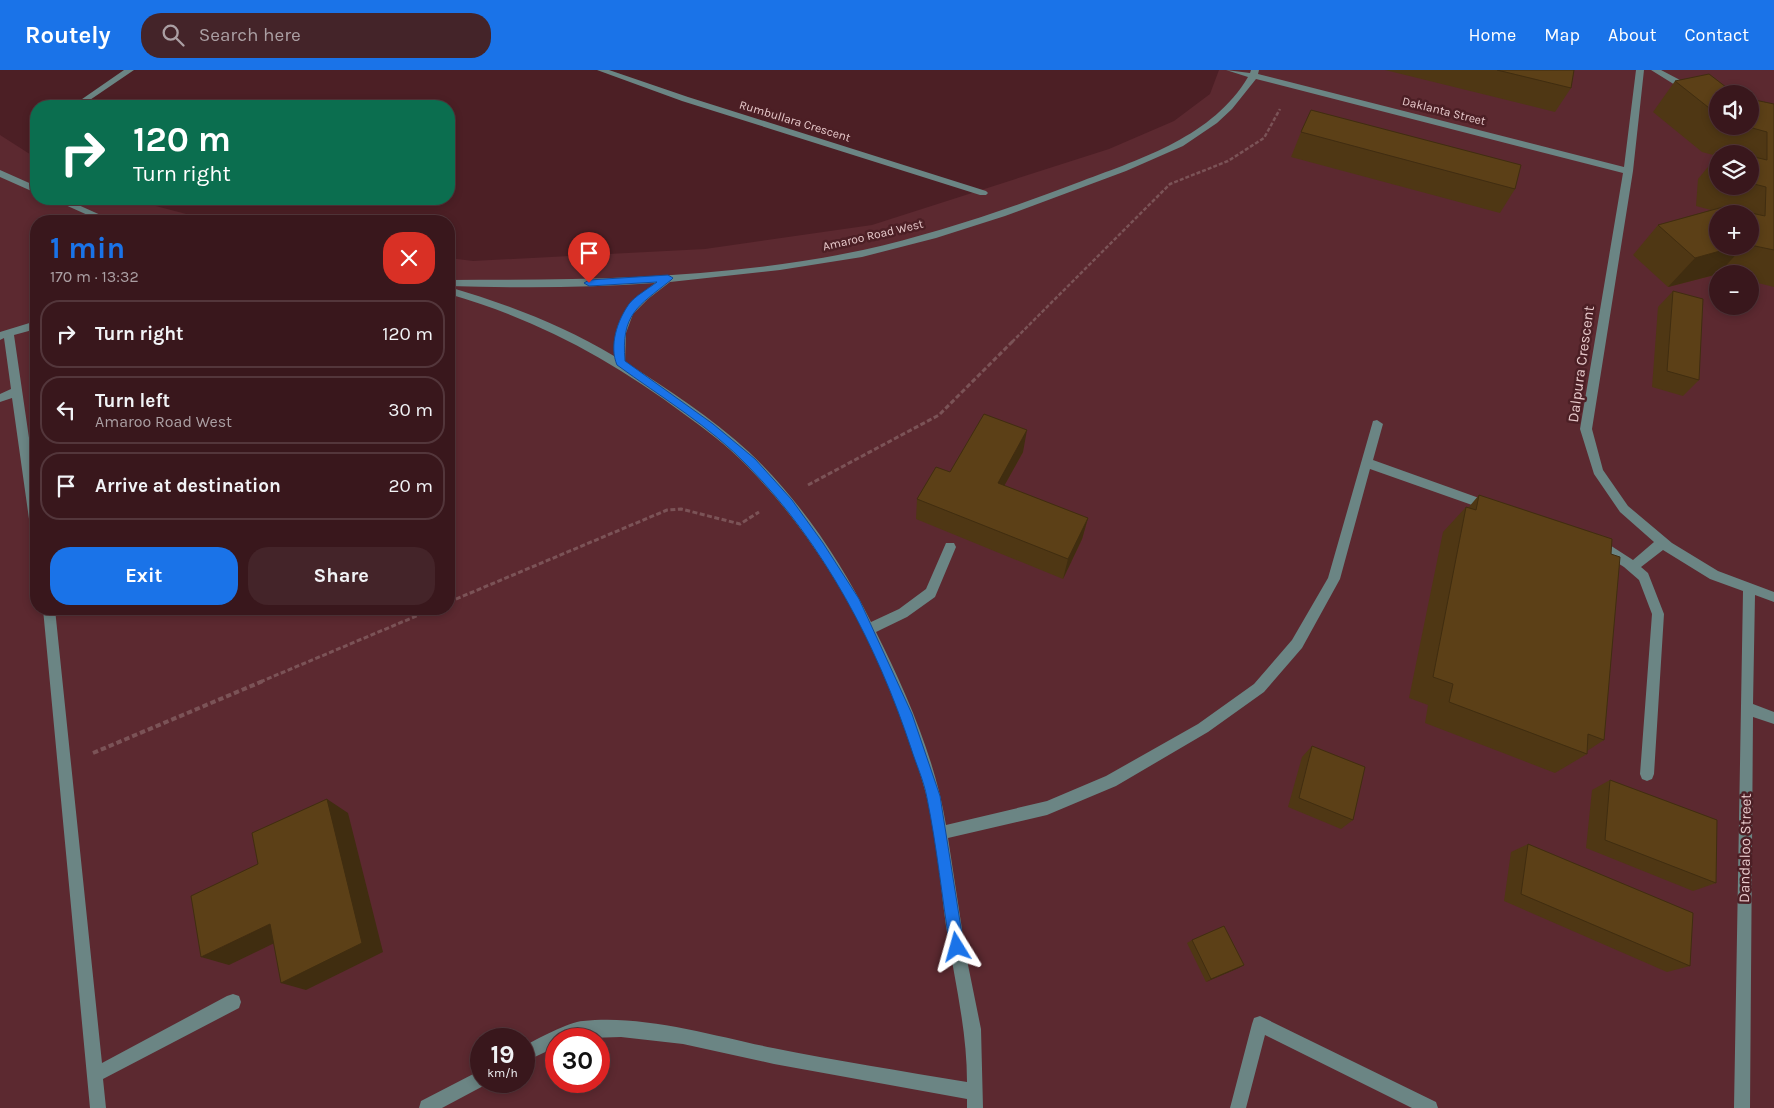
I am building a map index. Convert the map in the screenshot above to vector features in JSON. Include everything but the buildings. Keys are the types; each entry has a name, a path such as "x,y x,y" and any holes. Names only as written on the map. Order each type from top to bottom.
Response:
{"street":[{"path":"85,100 130,70"},
{"name":"Rumbullara Crescent","path":"601,70 621,79 983,193"},
{"name":"Daklanta Street","path":"1230,70 1254,73 1292,85 1628,171"},
{"name":"Dalpura Crescent","path":"1640,70 1628,171 1586,429 1598,470 1624,509 1662,543 1714,575 1774,596"},
{"path":"1655,70 1709,100"},
{"name":"Amaroo Road West","path":"455,291 668,278 829,260 893,245 980,221 1141,162 1215,122 1235,102 1254,73"},
{"path":"0,173 30,187"},
{"path":"71,205 95,215"},
{"path":"620,362 619,343 621,330 633,305 668,278"},
{"path":"455,292 495,303 527,316 555,328 620,362 710,427 751,462 783,498 830,562 855,602 906,714 933,796 959,966 971,1021 975,1100 683,1036 610,1030"},
{"path":"30,326 4,335 16,392 30,486"},
{"path":"0,398 16,392"},
{"path":"940,833 1047,808 1111,781 1203,728 1260,688 1297,644 1334,579 1377,424"},
{"path":"1366,463 1496,508"},
{"path":"1589,541 1598,544 1633,567 1644,577 1658,614 1647,774"},
{"path":"1633,567 1662,543"},
{"path":"868,630 903,613 931,593 950,547"},
{"name":"Dandaloo Street","path":"1742,1108 1749,588"},
{"path":"50,615 98,1108"},
{"path":"1746,708 1774,718"},
{"path":"95,1075 233,1002"},
{"path":"1238,1108 1260,1024 1430,1108"},
{"path":"428,1107 470,1084"}],"path":[{"path":"455,599 667,510 681,509 740,524 783,498 939,415 1170,184 1228,161 1264,138 1292,85"},
{"path":"65,765 419,615"}],"shaded area":[{"path":"1219,70 1774,70 1774,1108 0,1108 0,135 30,154 30,205 152,205 190,215 30,215 30,615 455,615 455,259 473,261 705,249 872,225 1109,149 1174,121 1210,94"}],"route":[{"path":"589,283 668,278 633,305 621,330 619,343 620,362 710,427 751,462 788,503 820,546 855,602 906,714 933,796 957,947"}]}
